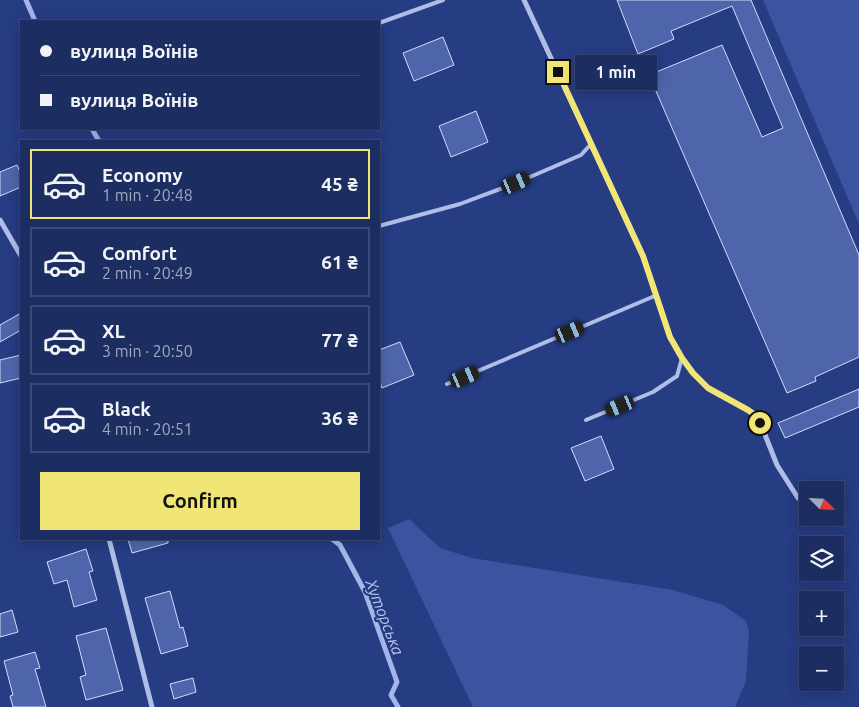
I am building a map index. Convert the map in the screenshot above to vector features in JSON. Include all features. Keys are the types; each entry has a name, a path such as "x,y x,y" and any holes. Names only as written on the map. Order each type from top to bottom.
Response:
{"street":[{"path":"524,0 643,256 670,337 693,373 708,388 758,417 777,465 798,498"},
{"path":"0,220 20,254"},
{"path":"110,540 152,707"}],"lane":[{"path":"380,23 443,0"},
{"path":"380,226 460,204 581,155 591,144"},
{"path":"447,384 657,295"},
{"path":"586,420 653,392 677,376 682,358"}],"shaded area":[{"path":"763,0 859,0 859,224"},
{"path":"409,519 440,548 472,558 673,590 723,605 746,621 749,631 746,681 735,707 473,707 388,528"}],"building":[{"path":"617,0 751,0 859,255 859,357 815,377 816,381 787,393 649,75 722,45 762,137 783,128 732,6 671,31 674,39 638,54"},
{"path":"443,37 454,65 414,81 403,53"},
{"path":"476,111 488,142 451,157 439,126"},
{"path":"17,165 20,172 20,187 0,196 0,172"},
{"path":"20,314 20,331 0,342 0,325"},
{"path":"400,342 414,375 382,388 380,383 380,350"},
{"path":"20,355 20,378 0,383 0,360"},
{"path":"859,389 859,407 785,438 778,423"},
{"path":"601,436 614,469 585,481 571,448"},
{"path":"128,540 168,540 168,543 132,553"},
{"path":"86,549 93,571 89,572 97,600 74,607 67,580 54,584 47,562"},
{"path":"170,591 180,628 183,627 188,646 161,654 145,598"},
{"path":"12,610 18,632 0,637 0,614"},
{"path":"106,628 123,690 86,700 80,677 86,675 76,636"},
{"path":"35,652 40,668 35,669 46,707 13,707 10,696 13,695 4,661"},
{"path":"193,678 196,692 174,699 170,684"}],"waterway":[{"name":"Хуторська","path":"26,0 35,20"},
{"name":"Хуторська","path":"93,130 98,140"},
{"name":"Хуторська","path":"333,540 340,545 365,592 397,682 391,695 398,707"}],"route":[{"path":"558,72 643,256 670,337 682,358 693,373 708,388 754,414 758,417 760,423"}]}
